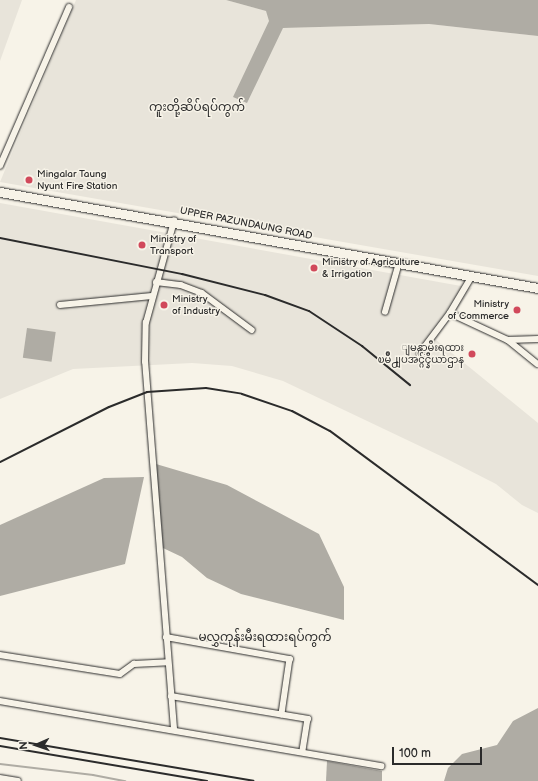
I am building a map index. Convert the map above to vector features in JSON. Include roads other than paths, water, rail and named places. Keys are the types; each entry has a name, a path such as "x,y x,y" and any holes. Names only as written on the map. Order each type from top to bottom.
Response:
{"main road":[{"name":"UPPER PAZUNDAUNG ROAD","path":"0,192 174,221 538,288"}],"street":[{"path":"0,166 69,7"},
{"path":"174,221 152,296 146,323 145,362 174,729"},
{"path":"385,312 399,263"},
{"path":"420,359 420,353 450,313 472,276"},
{"path":"156,282 180,285 202,293 252,330"},
{"path":"60,305 152,296"},
{"path":"450,313 508,340 538,364"},
{"path":"508,340 538,339"},
{"path":"166,637 290,659 282,714"},
{"path":"0,655 120,674 134,664 168,662"},
{"path":"171,696 308,719 303,752"},
{"path":"0,701 174,729 382,766"},
{"path":"0,778 18,781"}],"waterway":[{"path":"0,764 93,775 125,781"}],"railway":[{"path":"0,238 182,274 265,295 309,311 362,346 410,385"},
{"path":"0,462 109,407 147,392 206,388 242,394 292,411 330,431 538,585"},
{"path":"0,738 253,781"},
{"path":"0,746 207,781"}],"place":[{"name":"Mingalar Taung Nyunt Fire Station","path":"29,180"},
{"name":"Ministry of Transport","path":"142,245"},
{"name":"Ministry of Agriculture & Irrigation","path":"314,268"},
{"name":"Ministry of Industry","path":"164,305"},
{"name":"Ministry of Commerce","path":"517,310"},
{"name":"ျမန္မာ့မီးရထား ၿမိဳ႕ျပအင္ဂ်င္နီယာဌာန","path":"472,354"}],"district":[{"name":"ကူးတို့ဆိပ်ရပ်ကွက်","path":"197,108"},
{"name":"မလွှကုန်းမီးရထားရပ်ကွက်","path":"265,638"}]}
